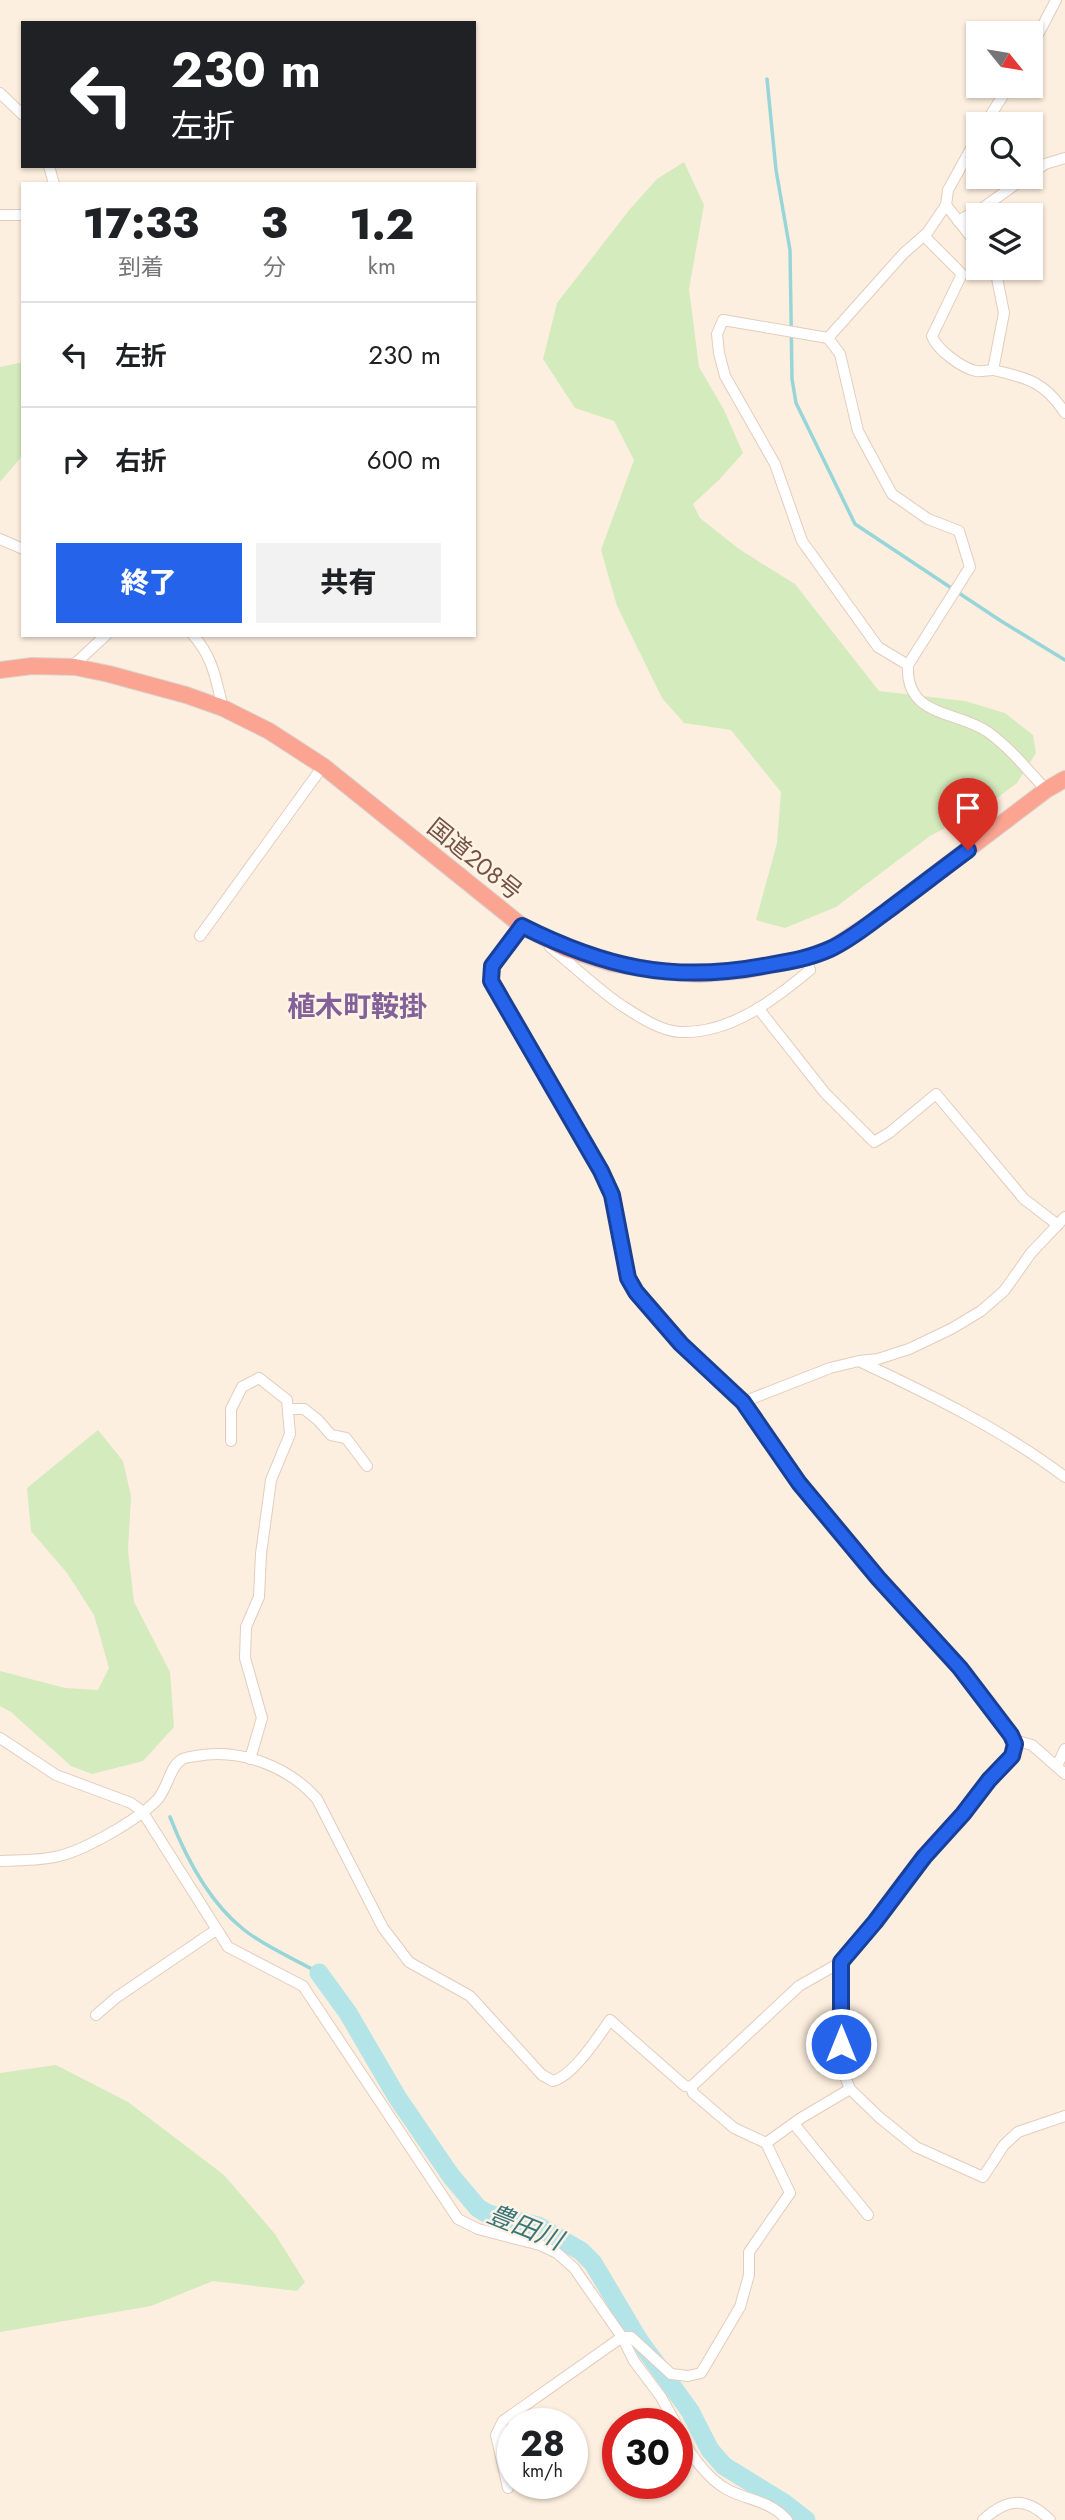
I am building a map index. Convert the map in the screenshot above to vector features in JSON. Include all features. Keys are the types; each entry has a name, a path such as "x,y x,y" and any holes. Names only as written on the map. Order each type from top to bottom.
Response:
{"highway":[{"name":"国道208号","path":"0,670 32,666 75,667 186,695 223,708 270,731 323,766 522,926 577,952 610,963 658,971 700,974 723,972 806,958 832,948 872,922 1046,790 1065,779"}],"street":[{"path":"1043,25 1056,0"},
{"path":"0,93 21,113"},
{"path":"828,338 904,253 924,236 946,205 948,190 966,158"},
{"path":"1043,165 1065,158"},
{"path":"958,221 1009,189"},
{"path":"946,205 966,231"},
{"path":"0,215 21,215"},
{"path":"924,236 962,274 932,336 936,345 975,371 993,370 1022,377 1049,391 1065,413"},
{"path":"993,370 1004,313 997,280"},
{"path":"908,665 878,647 802,541 775,464 725,376 717,334 723,320 828,338 840,354 858,431 892,494 928,519 959,531 970,567 908,665 907,678 912,689 926,706 985,730 1046,790"},
{"path":"0,539 21,548"},
{"path":"75,667 104,637"},
{"path":"194,637 205,648 211,660 223,708"},
{"path":"200,936 323,766"},
{"path":"691,2087 799,1986 841,1962 924,1857 1012,1756 1015,1744 960,1668 878,1578 799,1483 743,1402 681,1344 636,1292 628,1278 612,1195 601,1171 491,981 492,966 522,926 605,992 650,1022 678,1032 698,1031 720,1025 758,1008 810,970 806,958"},
{"path":"743,1402 830,1368 878,1359 909,1349 951,1329 981,1311 1004,1291 1031,1253 1062,1221 1024,1199 936,1094 889,1133 874,1142 869,1139 825,1093 758,1008"},
{"path":"859,1361 1017,1444 1065,1477"},
{"path":"231,1441 231,1409 242,1387 258,1378 287,1401 290,1434 271,1480 261,1554 259,1597 246,1627 245,1658 262,1718 250,1759"},
{"path":"288,1409 304,1409 331,1435 346,1438 368,1466"},
{"path":"0,1738 56,1775 131,1804 142,1811 228,1947 303,1986 458,2219 478,2229 540,2245 557,2253 574,2268 667,2408"},
{"path":"1014,1740 1032,1745 1061,1770 1065,1749"},
{"path":"0,1861 59,1856 94,1842 155,1803 163,1794 182,1759 209,1754 235,1755 268,1764 304,1785 317,1799 383,1928 397,1948 410,1962 470,1996 542,2075 553,2081 558,2080 586,2052 610,2020 685,2086 691,2087"},
{"path":"96,2015 117,1997 216,1930"},
{"path":"841,1962 841,2066 850,2089 878,2117 916,2147 983,2178 1004,2145 1018,2132 1065,2116"},
{"path":"521,2408 622,2337 631,2337 671,2374 688,2376 701,2373 709,2364 740,2307 750,2275 749,2252 790,2193 766,2143 734,2128 693,2093 691,2087"},
{"path":"766,2143 850,2089"},
{"path":"794,2124 868,2215"},
{"path":"693,2454 714,2482 730,2491 762,2501 778,2510 787,2520"},
{"path":"983,2520 1004,2504 1019,2502 1030,2504 1050,2520"}],"green space":[{"path":"684,162 704,205 689,289 699,367 724,410 743,453 693,504 700,518 739,549 795,584 879,691 965,701 1005,713 1033,735 1036,753 1017,783 985,807 930,836 836,907 785,928 756,920 777,843 781,792 731,730 684,723 662,698 617,606 601,550 634,460 614,421 575,408 543,359 557,303 630,209 657,179"},
{"path":"21,362 21,457 0,482 0,367"},
{"path":"98,1430 123,1461 131,1496 128,1550 134,1602 170,1672 174,1727 143,1761 92,1774 71,1766 11,1712 0,1706 0,1671 65,1688 98,1690 109,1668 94,1615 67,1573 31,1531 27,1488"},
{"path":"56,2065 128,2102 224,2175 275,2234 305,2282 297,2291 213,2281 151,2306 0,2332 0,2073"}],"waterway":[{"path":"767,79 776,170 790,250 792,379 796,403 855,524 1065,660"},
{"path":"170,1817 199,1878 230,1918 261,1941 319,1973"},
{"name":"豊田川","path":"319,1973 348,2013 397,2097 451,2176 478,2208 488,2214 538,2226 581,2251 593,2263 638,2339 690,2411 710,2450 724,2466 806,2520"}],"district":[{"name":"植木町鞍掛","path":"357,1006"}],"route":[{"path":"841,2044 841,1962 924,1857 1012,1756 1015,1744 986,1699 878,1578 783,1464 743,1402 681,1344 636,1292 628,1278 612,1195 555,1089 502,1003 491,981 492,966 522,926 566,948 610,963 658,971 700,974 746,970 806,958 832,948 872,922 968,850"}]}
